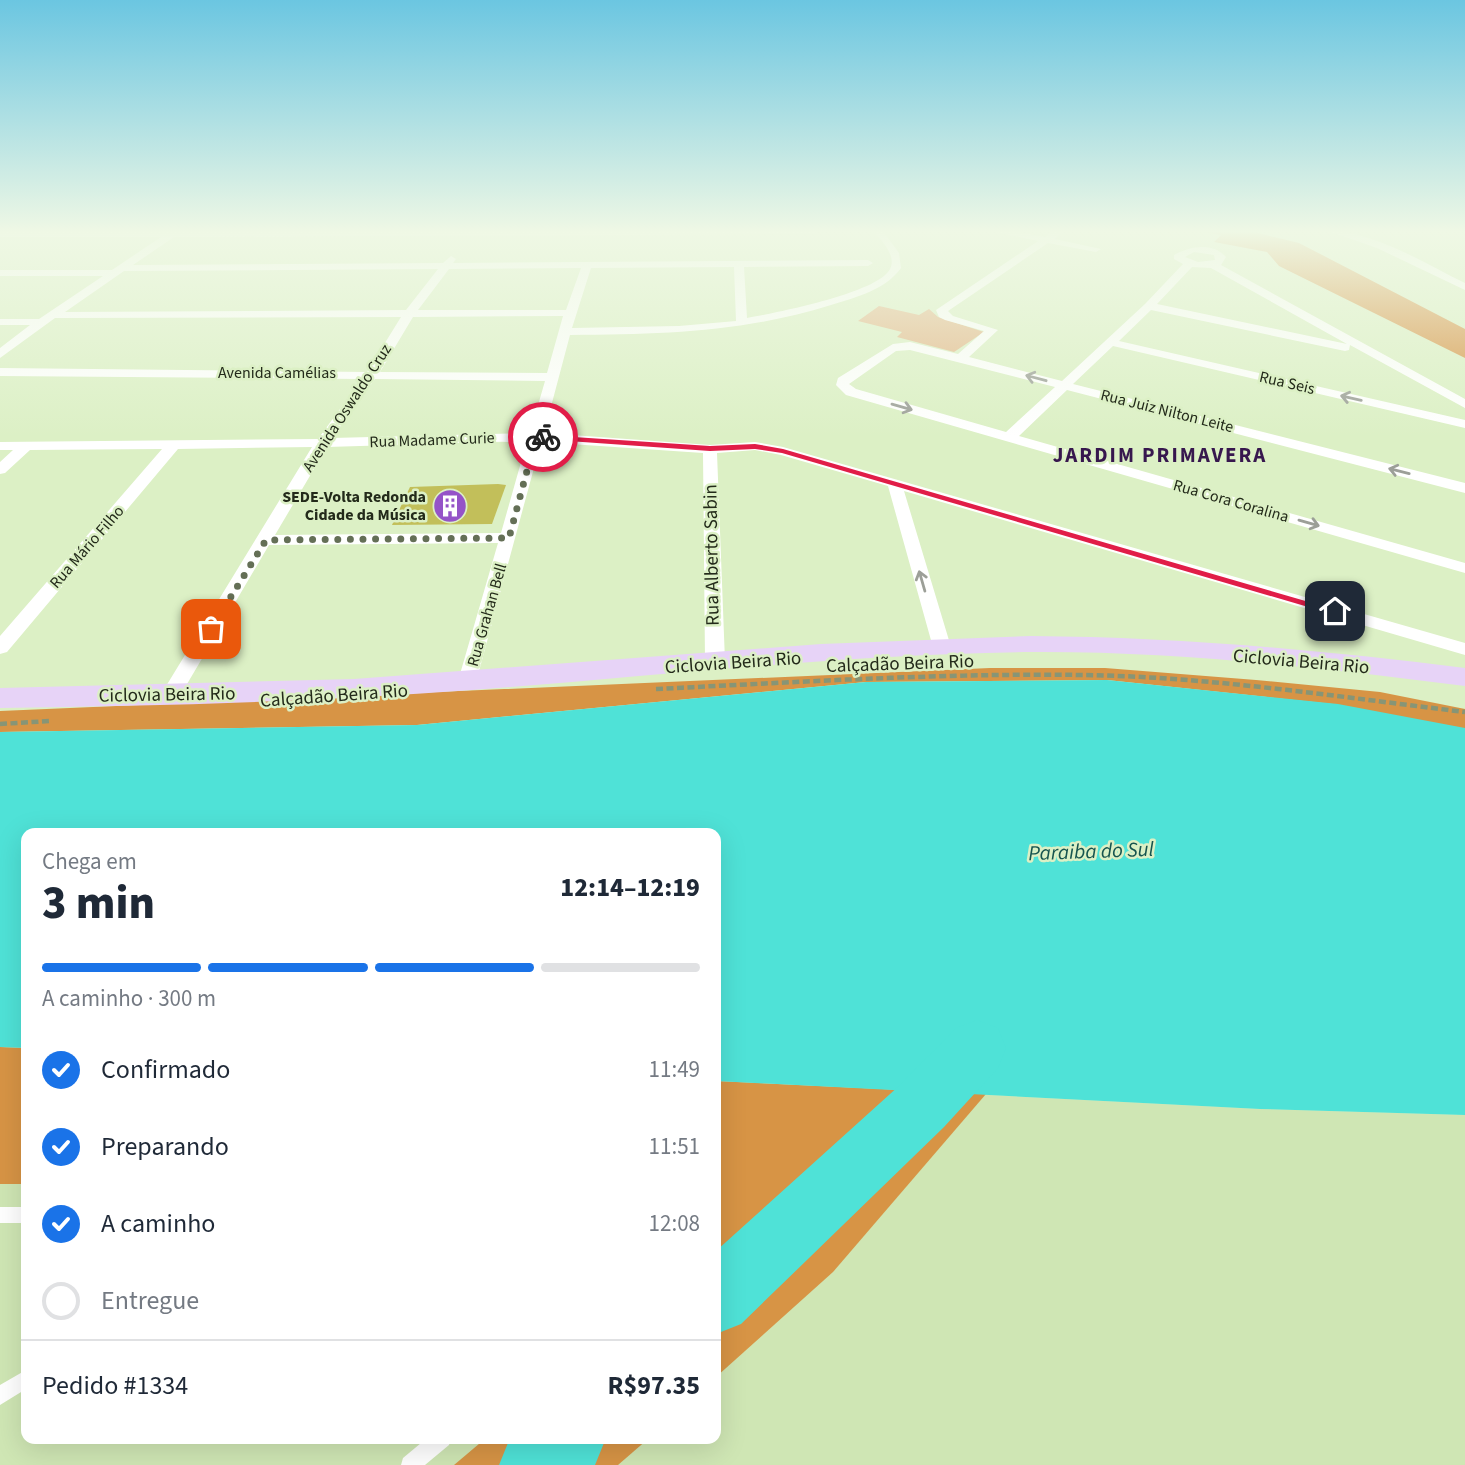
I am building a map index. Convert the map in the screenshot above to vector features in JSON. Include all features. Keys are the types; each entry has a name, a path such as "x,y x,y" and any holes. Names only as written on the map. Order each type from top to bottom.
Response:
{"main road":[{"path":"0,698 170,696 709,670 941,647 1034,644 1191,650 1371,665 1465,677"}],"street":[{"path":"0,354 75,299"},
{"name":"Avenida Oswaldo Cruz","path":"170,696 322,443 372,374 408,314 420,299"},
{"name":"Rua Grahan Bell","path":"468,681 575,299"},
{"path":"741,299 742,323"},
{"path":"566,332 695,328 742,323 839,299"},
{"path":"958,299 942,310 943,315 992,331 961,358"},
{"path":"1008,438 1155,299"},
{"path":"1275,299 1465,404"},
{"path":"1149,306 1367,351"},
{"path":"0,322 47,319 570,313"},
{"name":"Rua Seis","path":"1109,342 1463,422"},
{"name":"Rua Juiz Nilton Leite","path":"843,381 892,348 910,346 1465,488"},
{"name":"Avenida Camélias","path":"0,372 553,377"},
{"name":"Rua Cora Coralina","path":"843,381 845,389 851,392 1465,568"},
{"name":"Rua Madame Curie","path":"0,446 322,443 536,437 710,449 755,446 783,451 1465,649"},
{"name":"Rua Mário Filho","path":"0,648 173,445"},
{"path":"0,470 26,446"},
{"name":"Rua Alberto Sabin","path":"709,670 710,449"},
{"path":"895,485 941,647"},
{"path":"266,540 509,538"}],"lane":[{"path":"0,1215 21,1215"},
{"path":"0,1396 21,1382"},
{"path":"410,1465 435,1444"}],"path":[{"name":"Ciclovia Beira Rio","path":"648,683 709,670"},
{"name":"Calçadão Beira Rio","path":"653,689 946,676 1099,676 1312,694 1465,712"},
{"path":"0,723 60,721"}],"shaded area":[{"path":"1346,299 1408,299 1465,329 1465,358"},
{"path":"879,306 919,315 929,309 938,317 984,332 954,352 897,337 902,332 858,321"},
{"path":"990,668 1105,668 1380,692 1465,709 1465,740 1332,704 1107,680 866,682 417,725 0,732 0,711"},
{"path":"0,1047 21,1048 21,1444 721,1444 721,1081 1260,1109 1465,1115 1465,1465 0,1465"},
{"path":"0,1047 21,1048 21,1184 0,1184"},
{"path":"721,1081 986,1094 833,1272 721,1373"},
{"path":"479,1444 642,1444 618,1465 454,1465"}],"water":[{"name":"Paraiba do Sul","path":"1107,680 1338,704 1465,728 1465,1115 1260,1109 721,1081 721,828 21,828 21,1048 0,1047 0,732 417,725 866,682"}],"building":[{"name":"SEDE-Volta Redonda Cidade da Música","path":"506,485 492,524 392,525 410,487"}],"waterway":[{"path":"721,1294 922,1106 977,1048"},
{"path":"539,1465 561,1444"}],"way so far":[{"path":"211,629 266,540 509,538 536,437 543,437"}],"place":[{"name":"SEDE-Volta Redonda Cidade da Música","path":"450,506"}],"district":[{"name":"JARDIM PRIMAVERA","path":"1160,455"}],"route":[{"path":"543,437 710,449 755,446 783,451 1335,611"}]}
